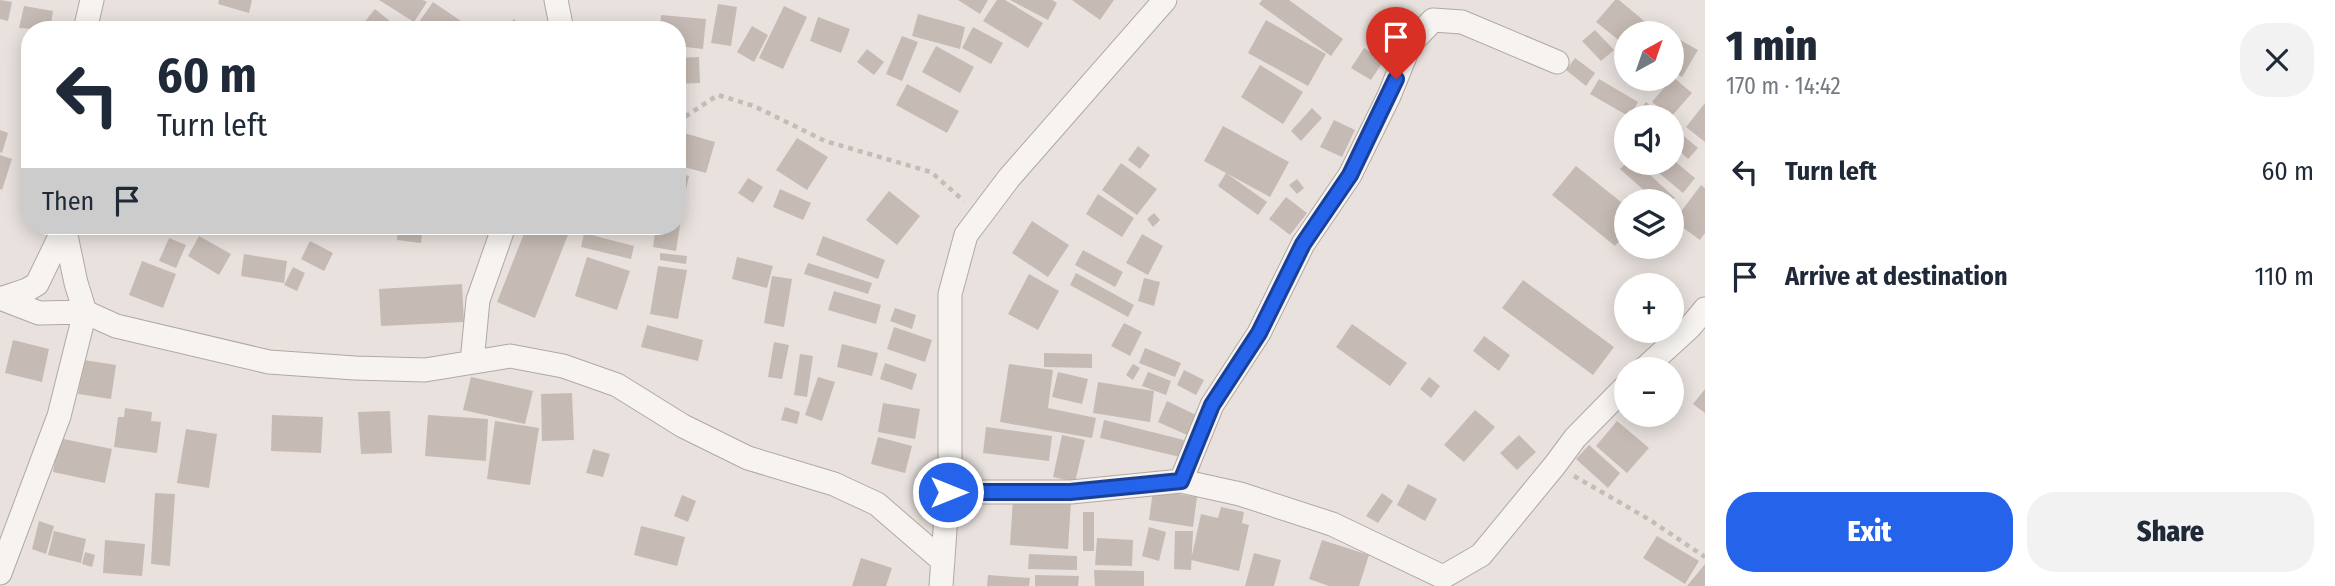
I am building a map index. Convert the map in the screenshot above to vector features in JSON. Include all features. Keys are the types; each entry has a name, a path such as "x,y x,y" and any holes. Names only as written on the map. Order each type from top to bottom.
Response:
{"street":[{"path":"87,21 92,0"},
{"path":"556,0 560,21"},
{"path":"942,586 950,460 950,294 966,235 1009,178 1165,0"},
{"path":"1181,481 1212,405 1259,333 1303,244 1350,175 1389,96 1410,44 1433,20 1462,22 1556,62"},
{"path":"2,298 37,284 60,235"},
{"path":"0,573 59,416 85,313 66,235"},
{"path":"472,362 478,300 501,235"},
{"path":"2,298 39,313 85,313 116,326 269,362 425,370 510,356 563,366 617,385 683,426 748,458 834,484 877,504 943,561"},
{"path":"1657,357 1705,309"},
{"path":"948,492 1070,492 1181,481 1240,494 1332,524 1443,577 1481,555 1575,438 1614,398"}],"path":[{"path":"686,116 718,95 754,106 825,141 932,172 980,216"},
{"path":"1555,465 1650,520 1705,557"}],"building":[{"path":"0,0 12,2 8,21 0,19"},
{"path":"219,0 252,0 249,13 218,4"},
{"path":"379,0 427,2 412,21"},
{"path":"958,0 988,0 980,14"},
{"path":"997,0 1005,0 1043,23 1028,48 983,21"},
{"path":"1010,0 1052,0 1057,3 1048,20"},
{"path":"1072,0 1114,0 1100,20"},
{"path":"1262,0 1289,0 1343,39 1331,56 1259,4"},
{"path":"1615,0 1619,0 1644,21 1614,21 1614,36 1596,22"},
{"path":"433,2 461,21 420,21"},
{"path":"718,4 737,7 731,46 711,43"},
{"path":"24,6 53,11 51,21 21,21 19,28"},
{"path":"784,6 807,17 783,69 759,58"},
{"path":"375,9 390,21 365,21"},
{"path":"918,14 965,27 960,49 912,36"},
{"path":"661,15 706,19 703,49 686,47 686,21 661,21"},
{"path":"818,17 850,29 841,53 810,41"},
{"path":"1266,20 1326,54 1308,86 1248,53"},
{"path":"752,26 768,35 754,62 737,52"},
{"path":"973,27 1003,43 991,64 962,48"},
{"path":"1595,30 1614,50 1601,61 1582,41"},
{"path":"902,36 918,42 902,81 886,74"},
{"path":"1684,42 1698,50 1684,74"},
{"path":"936,46 974,67 960,93 922,72"},
{"path":"1364,48 1384,60 1371,80 1351,68"},
{"path":"867,49 884,62 874,75 857,62"},
{"path":"699,57 700,83 686,84 686,58"},
{"path":"1575,58 1595,73 1586,86 1566,70"},
{"path":"1260,65 1303,92 1283,124 1241,97"},
{"path":"1599,79 1614,88 1614,91 1619,91 1638,102 1636,105 1614,105 1614,108 1590,94"},
{"path":"907,84 959,111 947,133 896,105"},
{"path":"1684,86 1692,93 1682,105 1656,105 1652,102 1661,91 1684,91"},
{"path":"1705,103 1705,142 1686,127"},
{"path":"1312,108 1322,118 1301,141 1291,131"},
{"path":"1334,120 1355,130 1342,157 1320,147"},
{"path":"1223,126 1289,162 1270,197 1204,161"},
{"path":"0,130 8,133 2,153 0,152"},
{"path":"686,134 715,142 706,173 686,167"},
{"path":"1684,136 1698,148 1688,159 1684,155"},
{"path":"797,138 828,157 807,190 776,170"},
{"path":"1138,146 1150,155 1140,169 1128,160"},
{"path":"0,155 12,159 2,190 0,189"},
{"path":"1121,163 1157,189 1137,215 1102,190"},
{"path":"1576,166 1614,196 1614,245 1552,195"},
{"path":"1684,169 1695,178 1684,192 1684,189 1678,189 1661,175 1684,175"},
{"path":"1226,173 1267,202 1258,215 1218,186"},
{"path":"1627,175 1650,175 1665,189 1642,189"},
{"path":"748,178 763,187 753,203 738,193"},
{"path":"1297,179 1304,188 1297,194 1289,185"},
{"path":"1701,185 1705,188 1705,233 1700,240 1684,228 1684,208"},
{"path":"780,189 811,203 803,220 773,207"},
{"path":"889,191 920,216 897,245 866,220"},
{"path":"1098,194 1134,218 1122,237 1086,214"},
{"path":"1286,197 1307,213 1290,235 1269,219"},
{"path":"1154,213 1160,220 1153,227 1147,219"},
{"path":"1032,221 1069,245 1048,277 1012,253"},
{"path":"1142,234 1163,246 1148,275 1126,263"},
{"path":"397,235 422,235 421,243 397,240"},
{"path":"523,235 568,235 535,318 497,302"},
{"path":"584,235 634,246 631,259 581,247"},
{"path":"655,235 678,235 676,251 653,247"},
{"path":"199,236 231,254 219,275 188,256"},
{"path":"823,236 885,260 878,279 816,255"},
{"path":"169,238 186,245 176,268 159,261"},
{"path":"310,241 333,253 324,271 301,259"},
{"path":"1083,250 1123,272 1115,287 1075,265"},
{"path":"660,253 687,256 686,264 660,260"},
{"path":"244,254 287,261 284,283 241,276"},
{"path":"587,257 630,271 617,310 575,296"},
{"path":"737,257 773,266 767,288 732,279"},
{"path":"142,261 176,274 163,308 129,295"},
{"path":"808,263 872,283 868,294 804,274"},
{"path":"658,266 687,270 678,319 650,314"},
{"path":"293,267 305,273 297,291 284,285"},
{"path":"1076,273 1134,305 1128,317 1070,285"},
{"path":"1029,274 1059,291 1038,330 1008,314"},
{"path":"772,276 792,279 784,327 764,323"},
{"path":"1144,278 1160,282 1154,306 1138,301"},
{"path":"1523,280 1614,347 1593,375 1502,308"},
{"path":"462,284 464,322 381,326 379,289"},
{"path":"834,291 881,305 876,324 828,310"},
{"path":"895,308 916,315 912,329 890,321"},
{"path":"1124,323 1142,332 1130,356 1111,346"},
{"path":"1352,324 1407,363 1390,386 1336,347"},
{"path":"647,325 703,340 698,361 641,347"},
{"path":"894,327 932,340 925,362 887,349"},
{"path":"1484,336 1510,355 1499,371 1473,351"},
{"path":"13,340 49,349 42,382 5,373"},
{"path":"774,342 789,345 782,379 768,377"},
{"path":"842,344 878,353 872,376 837,367"},
{"path":"1145,348 1181,363 1175,377 1139,363"},
{"path":"1044,353 1092,354 1092,368 1044,367"},
{"path":"800,354 813,356 807,397 794,395"},
{"path":"84,360 116,365 111,399 78,394"},
{"path":"885,363 917,374 912,390 880,379"},
{"path":"1009,364 1053,370 1048,408 1096,418 1092,438 1000,422"},
{"path":"1133,364 1140,368 1133,380 1126,375"},
{"path":"1184,370 1204,380 1196,395 1177,385"},
{"path":"1058,372 1088,379 1082,404 1052,397"},
{"path":"1148,372 1171,381 1166,395 1142,386"},
{"path":"471,377 533,391 525,424 463,410"},
{"path":"818,377 835,382 822,421 805,415"},
{"path":"1429,377 1440,386 1431,398 1420,389"},
{"path":"1098,382 1154,391 1150,422 1093,413"},
{"path":"1705,389 1705,413 1693,404"},
{"path":"572,393 574,440 542,441 541,394"},
{"path":"1167,401 1196,415 1187,435 1158,422"},
{"path":"883,403 920,409 915,439 878,432"},
{"path":"785,407 800,412 797,424 781,420"},
{"path":"125,408 152,412 151,421 161,422 157,453 114,447 118,417 124,417"},
{"path":"1475,410 1495,427 1464,462 1444,445"},
{"path":"390,411 392,453 361,454 358,412"},
{"path":"272,415 323,417 321,453 271,451"},
{"path":"428,415 488,419 486,461 425,456"},
{"path":"1104,420 1184,440 1180,457 1100,438"},
{"path":"495,421 539,428 530,485 487,479"},
{"path":"1614,425 1614,427 1624,427 1649,448 1627,473 1596,446"},
{"path":"986,427 1052,436 1049,461 983,453"},
{"path":"186,429 217,434 209,488 177,483"},
{"path":"1062,435 1085,440 1075,482 1053,477"},
{"path":"1519,435 1536,452 1517,470 1500,453"},
{"path":"878,437 912,446 905,473 871,464"},
{"path":"59,438 112,449 105,483 53,472"},
{"path":"1589,445 1620,473 1608,488 1576,459"},
{"path":"593,449 610,454 603,477 586,473"},
{"path":"1408,484 1437,499 1425,521 1397,505"},
{"path":"1153,490 1197,497 1193,527 1149,520"},
{"path":"155,493 175,494 170,566 151,564"},
{"path":"1382,493 1393,501 1378,523 1366,516"},
{"path":"682,495 696,501 688,522 674,516"},
{"path":"1013,498 1071,501 1068,549 1010,545"},
{"path":"1221,507 1244,512 1242,523 1249,525 1239,571 1191,560 1201,514 1218,518"},
{"path":"1083,512 1094,512 1094,551 1083,551"},
{"path":"39,521 54,526 46,554 32,549"},
{"path":"641,526 685,537 677,566 634,555"},
{"path":"1149,527 1166,532 1159,561 1142,556"},
{"path":"54,531 86,539 81,563 48,555"},
{"path":"1175,531 1193,531 1191,570 1174,569"},
{"path":"1657,536 1699,561 1685,584 1643,558"},
{"path":"1097,538 1133,540 1132,566 1095,565"},
{"path":"105,540 145,544 142,576 103,573"},
{"path":"1322,540 1369,555 1359,586 1329,586 1309,579"},
{"path":"85,552 95,555 92,567 82,564"},
{"path":"1254,553 1281,560 1274,586 1245,586"},
{"path":"1029,554 1077,556 1077,570 1028,569"},
{"path":"861,558 892,568 886,586 852,586"},
{"path":"1705,564 1705,586 1687,586"},
{"path":"1094,570 1144,571 1144,586 1095,586"},
{"path":"988,575 1030,578 1029,586 987,586"},
{"path":"1035,575 1079,576 1078,586 1035,586"}],"route":[{"path":"948,492 1070,492 1181,481 1212,405 1259,333 1303,244 1350,175 1396,79"}]}
